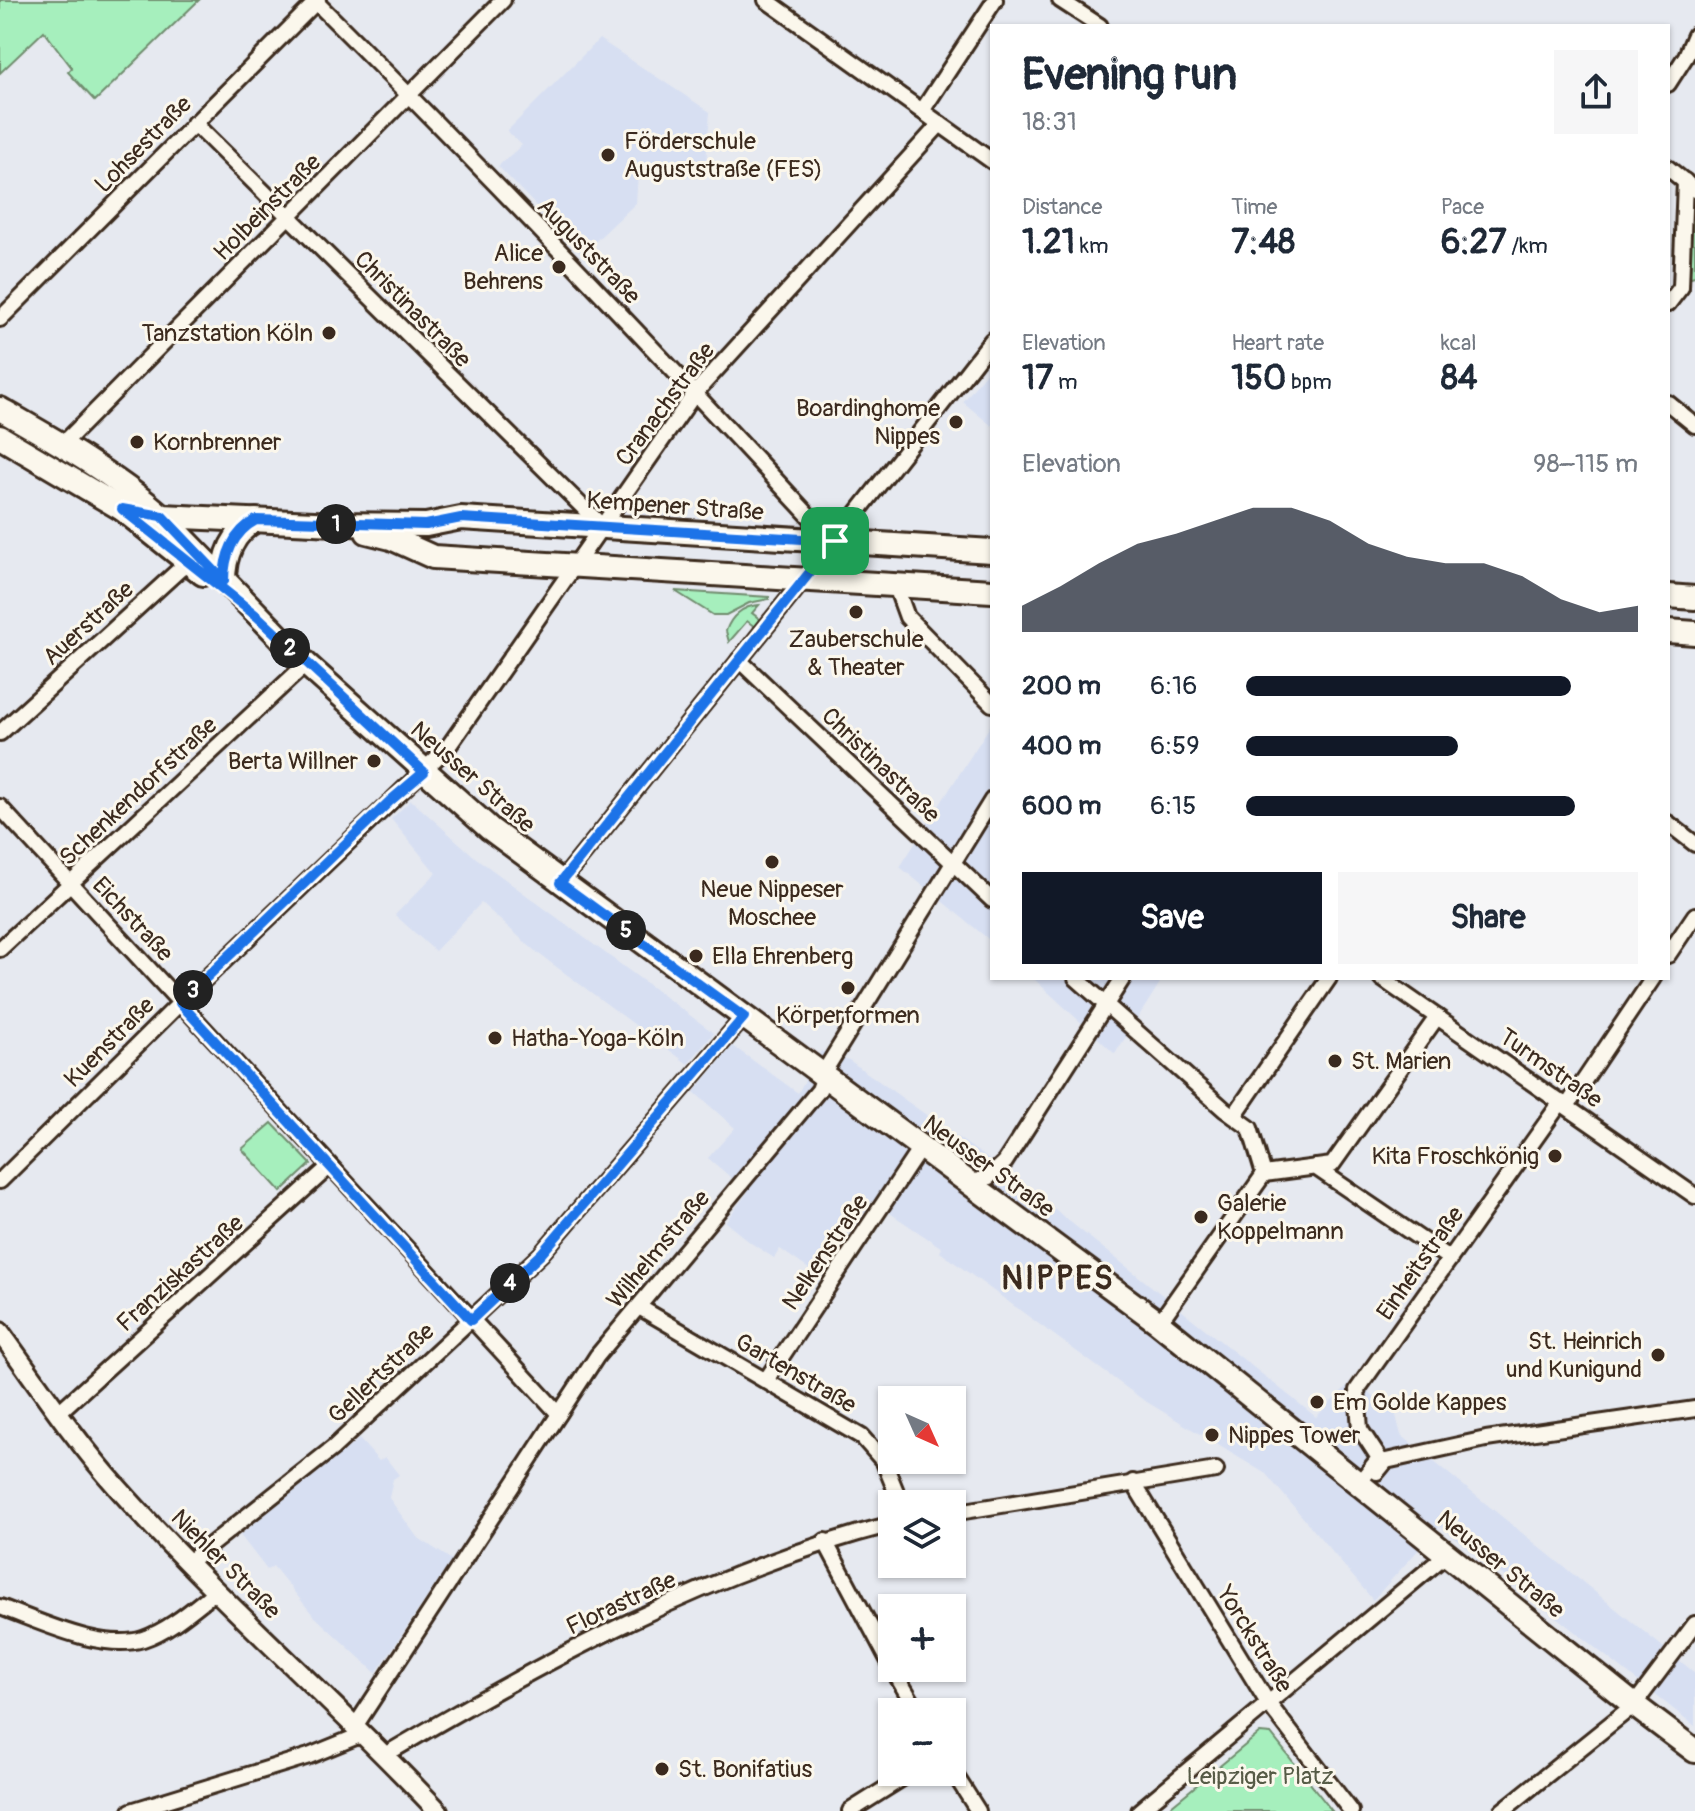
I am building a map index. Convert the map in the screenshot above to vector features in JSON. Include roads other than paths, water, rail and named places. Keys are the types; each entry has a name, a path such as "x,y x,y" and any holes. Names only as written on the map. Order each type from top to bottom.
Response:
{"main road":[{"name":"Neusser Straße","path":"0,409 141,497 162,516 207,570 258,617"},
{"name":"Neusser Straße","path":"0,437 122,509 207,570 424,772 490,829 1159,1323 1695,1751"},
{"name":"Kempener Straße","path":"122,509 162,516 335,524 426,525 461,518 990,551"},
{"path":"207,570 224,563 231,544 247,525 256,520"},
{"path":"450,520 442,544 451,558"},
{"name":"Kempener Straße","path":"335,524 391,538 433,557 990,591"},
{"path":"1670,596 1695,598"},
{"path":"1670,631 1695,633"}],"street":[{"name":"Holbeinstraße","path":"62,445 503,0"},
{"path":"766,0 990,160"},
{"path":"922,111 995,0"},
{"path":"1060,0 1084,6 1098,24"},
{"name":"Auguststraße","path":"317,1 695,393 812,519 826,540"},
{"name":"Lohsestraße","path":"0,319 317,1"},
{"path":"1670,81 1695,35"},
{"name":"Christinastraße","path":"194,123 602,527"},
{"name":"Cranachstraße","path":"424,772 448,747 695,393 940,124"},
{"path":"1670,170 1690,186 1688,285 1670,302"},
{"path":"560,883 804,580 826,540 990,342"},
{"path":"1670,405 1695,425"},
{"name":"Auerstraße","path":"0,733 207,570"},
{"path":"899,587 907,617 990,702"},
{"name":"Christinastraße","path":"739,660 990,898"},
{"name":"Schenkendorfstraße","path":"0,949 306,664"},
{"name":"Kuenstraße","path":"0,1181 180,1003 424,772"},
{"name":"Wilhelmstraße","path":"360,1730 597,1356 819,1090 827,1067 990,803"},
{"name":"Eichstraße","path":"0,807 559,1414"},
{"path":"1670,825 1695,844"},
{"path":"1670,952 1695,915"},
{"path":"1078,980 1250,1128 1264,1174"},
{"path":"970,1183 989,1177 1005,1162 1122,980"},
{"path":"1234,1116 1328,980"},
{"name":"Turmstraße","path":"1384,980 1692,1188"},
{"name":"Einheitstraße","path":"1382,1460 1360,1429 1357,1390 1652,980"},
{"name":"Gellertstraße","path":"189,1562 333,1448 541,1254 744,1017"},
{"path":"1159,1323 1264,1174 1332,1165 1437,1017"},
{"name":"Nelkenstraße","path":"766,1380 921,1147"},
{"name":"Franziskastraße","path":"59,1412 330,1166"},
{"path":"1315,1167 1450,1259"},
{"name":"Gartenstraße","path":"639,1307 869,1443 884,1462 895,1490"},
{"name":"Niehler Straße","path":"0,1332 116,1486 216,1591 360,1730 438,1811"},
{"path":"1362,1486 1382,1460 1486,1439 1695,1409"},
{"path":"966,1511 1216,1470"},
{"name":"Yorckstraße","path":"1133,1482 1268,1703 1351,1811"},
{"name":"Florastraße","path":"383,1756 598,1635 825,1541 878,1528"},
{"path":"825,1541 878,1641"},
{"path":"1139,1811 1447,1554"},
{"path":"0,1607 89,1637 124,1643 162,1630 216,1591"},
{"path":"1502,1811 1634,1705 1695,1624"},
{"path":"131,1811 309,1756 360,1730"},
{"path":"850,1811 890,1786"},
{"path":"962,1786 978,1811"}],"place":[{"name":"Förderschule Auguststraße (FES)","path":"608,155"},
{"name":"Alice Behrens","path":"559,267"},
{"name":"Tanzstation Köln","path":"329,333"},
{"name":"Boardinghome Nippes","path":"956,422"},
{"name":"Kornbrenner","path":"137,442"},
{"name":"Zauberschule & Theater","path":"856,612"},
{"name":"Berta Willner","path":"374,761"},
{"name":"Neue Nippeser Moschee","path":"772,862"},
{"name":"Ella Ehrenberg","path":"696,956"},
{"name":"Körperformen","path":"848,988"},
{"name":"Hatha-Yoga-Köln","path":"495,1038"},
{"name":"St. Marien","path":"1335,1061"},
{"name":"Kita Froschkönig","path":"1555,1156"},
{"name":"Galerie Koppelmann","path":"1201,1217"},
{"name":"St. Heinrich und Kunigund","path":"1658,1355"},
{"name":"Em Golde Kappes","path":"1317,1402"},
{"name":"Nippes Tower","path":"1212,1435"},
{"name":"St. Bonifatius","path":"662,1769"}],"district":[{"name":"NIPPES","path":"1058,1278"}],"park label":[{"name":"Leipziger Platz","path":"1260,1776"}]}
